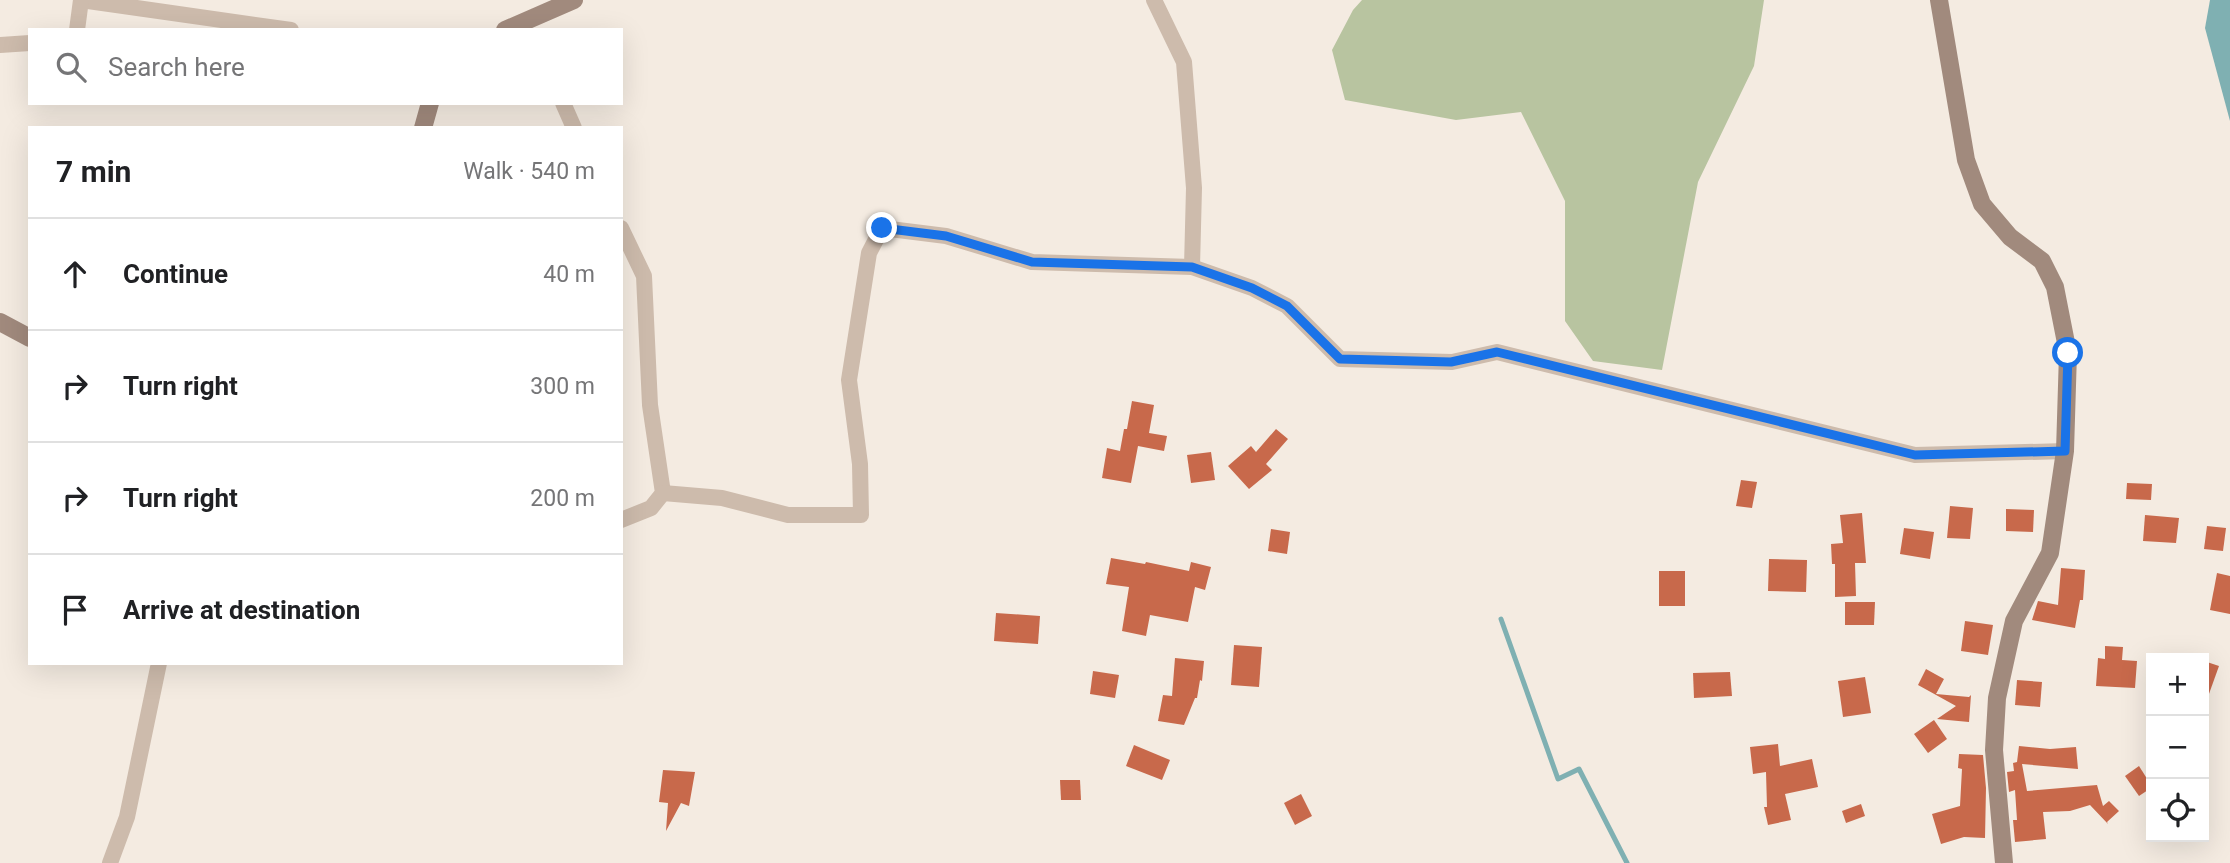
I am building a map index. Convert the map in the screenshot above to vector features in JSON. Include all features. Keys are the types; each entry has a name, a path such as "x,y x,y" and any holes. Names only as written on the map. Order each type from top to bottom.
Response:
{"street":[{"path":"77,28 81,0 277,28"},
{"path":"527,26 574,0"},
{"path":"1154,0 1184,62 1194,188 1192,267"},
{"path":"1939,0 1966,160 1982,204 2010,237 2042,261 2055,287 2068,353 2065,451 2050,553 2014,621 1997,698 1994,750 2004,863"},
{"path":"0,45 28,43"},
{"path":"424,126 429,105"},
{"path":"564,105 573,126"},
{"path":"663,493 722,498 788,515 861,515 860,464 849,380 869,253 882,228 946,236 1032,262 1192,267 1252,288 1287,306 1340,359 1451,362 1497,352 1915,455 2065,451"},
{"path":"623,232 643,276 650,405 663,493 652,508 623,519"},
{"path":"0,322 28,337"},
{"path":"110,863 127,817 159,665"}],"green space":[{"path":"1362,0 1764,0 1754,66 1698,182 1662,370 1593,361 1565,321 1565,201 1521,112 1456,120 1345,100 1332,50 1353,10"}],"water":[{"path":"2210,0 2230,0 2230,121 2205,28"}],"building":[{"path":"1132,401 1154,405 1149,433 1167,436 1164,451 1138,446 1131,483 1102,478 1107,448 1120,451"},
{"path":"1276,429 1288,439 1266,464 1272,470 1249,489 1228,466 1251,446 1256,452"},
{"path":"1211,452 1215,480 1191,483 1187,455"},
{"path":"1741,480 1757,482 1752,508 1736,506"},
{"path":"2127,483 2152,484 2151,500 2126,499"},
{"path":"1950,506 1973,508 1970,539 1947,538"},
{"path":"2006,509 2034,510 2033,532 2006,531"},
{"path":"1862,513 1866,563 1855,563 1856,596 1835,597 1835,564 1832,564 1831,544 1843,543 1840,515"},
{"path":"2145,515 2179,518 2176,543 2143,541"},
{"path":"2207,526 2226,528 2223,551 2204,549"},
{"path":"1904,528 1934,532 1930,559 1900,554"},
{"path":"1271,529 1290,532 1287,554 1268,551"},
{"path":"1111,558 1189,571 1191,562 1211,567 1205,590 1195,587 1188,622 1150,615 1146,636 1122,631 1129,587 1106,584"},
{"path":"1769,559 1807,560 1806,592 1768,591"},
{"path":"2061,568 2085,570 2083,600 2080,600 2075,628 2032,620 2038,601 2058,605"},
{"path":"1659,571 1685,571 1685,606 1659,606"},
{"path":"2217,573 2230,576 2230,614 2210,610"},
{"path":"1845,602 1875,602 1874,625 1845,625"},
{"path":"996,613 1040,616 1038,644 994,641"},
{"path":"1965,621 1993,625 1988,655 1961,651"},
{"path":"1234,645 1262,647 1259,687 1231,685"},
{"path":"2105,646 2123,647 2122,660 2137,661 2135,688 2096,686 2098,658 2105,659"},
{"path":"1175,658 1204,661 1197,698 1184,725 1158,721 1163,695 1172,696"},
{"path":"2209,663 2219,666 2209,694"},
{"path":"1926,669 1944,679 1936,694 1971,695 1969,722 1937,719 1956,706 1918,685"},
{"path":"1093,671 1119,675 1115,698 1090,694"},
{"path":"1730,672 1732,696 1694,698 1693,673"},
{"path":"1865,677 1871,713 1843,717 1838,681"},
{"path":"2017,680 2042,682 2040,707 2015,705"},
{"path":"1934,720 1947,739 1928,753 1914,734"},
{"path":"1778,744 1780,766 1812,759 1818,787 1785,794 1791,820 1768,825 1764,807 1767,807 1766,772 1753,774 1750,747"},
{"path":"1134,745 1170,760 1162,780 1126,766"},
{"path":"2019,746 2050,749 2076,747 2078,769 2022,764 2027,791 2097,785 2103,806 2109,801 2119,811 2108,824 2090,805 2070,811 2043,812 2046,839 2015,842 2015,790 2009,792 2007,772 2014,771 2013,763 2017,762"},
{"path":"1959,754 1983,755 1986,788 1985,838 1964,837 1941,844 1932,814 1960,806 1962,769 1958,768"},
{"path":"2139,766 2146,777 2146,791 2139,796 2125,776"},
{"path":"663,770 695,772 689,806 681,803 666,831 668,803 659,802"},
{"path":"1060,780 1080,780 1081,800 1061,800"},
{"path":"1301,794 1312,816 1295,825 1284,803"},
{"path":"1861,804 1865,816 1846,823 1842,811"}],"waterway":[{"path":"1501,619 1558,779 1579,769 1627,863"}],"route":[{"path":"882,228 946,236 1032,262 1192,267 1252,288 1287,306 1340,359 1451,362 1497,352 1915,455 2065,451 2068,353"}]}
